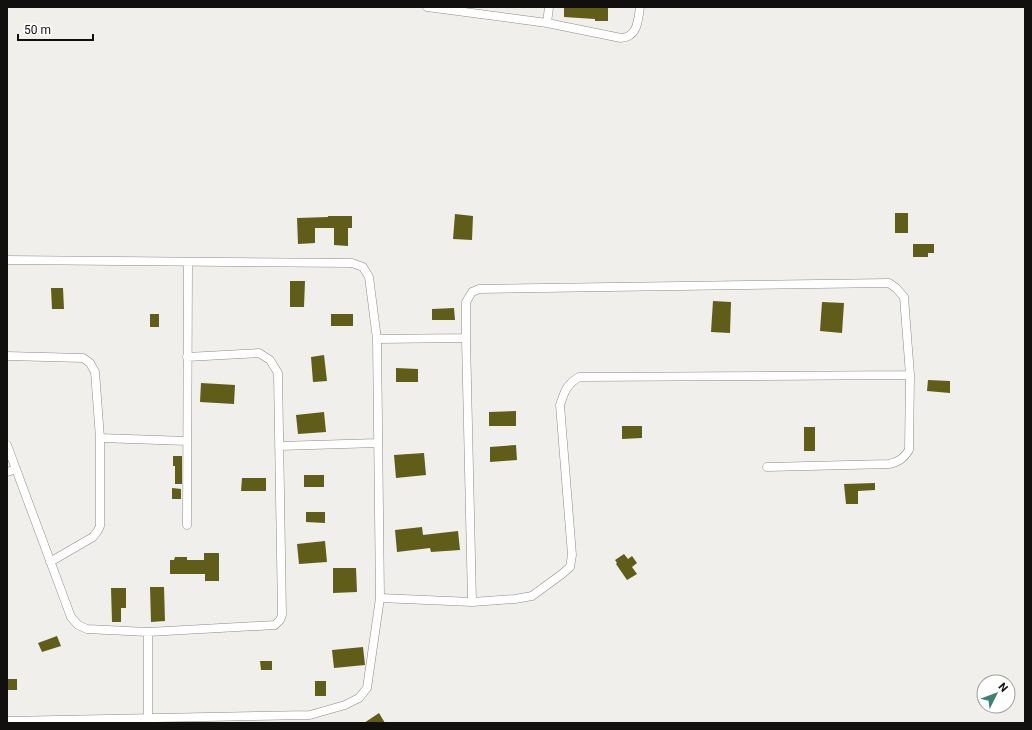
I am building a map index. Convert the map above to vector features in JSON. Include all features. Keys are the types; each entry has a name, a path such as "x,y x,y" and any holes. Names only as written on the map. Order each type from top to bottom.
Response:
{"street":[{"path":"427,7 452,8 547,23 621,38 627,38 633,33 638,20 640,7"},
{"path":"547,23 549,7"},
{"path":"7,260 352,263 363,267 369,277 377,339 380,598 368,688 359,698 345,706 310,715 7,721"},
{"path":"187,525 188,262"},
{"path":"472,602 466,338 466,302 472,292 479,289 888,283 896,288 904,297 910,375 910,450 905,457 897,462 889,464 767,467"},
{"path":"377,339 466,338"},
{"path":"7,445 71,617 78,624 87,629 148,632 275,625 280,620 282,615 278,373 270,360 259,353 187,357"},
{"path":"7,356 83,358 90,363 95,372 100,438 100,526 93,537 50,562"},
{"path":"380,598 472,602 515,599 532,596 570,567 572,555 560,405 571,382 579,378 910,375"},
{"path":"100,438 187,441"},
{"path":"279,446 378,443"},
{"path":"7,472 16,469"},
{"path":"148,632 148,718"}],"building":[{"path":"564,7 608,7 608,21 564,17"},
{"path":"895,213 908,213 908,233 895,233"},
{"path":"455,214 473,216 472,240 453,239"},
{"path":"352,216 352,228 348,228 348,246 334,245 334,228 315,228 315,243 298,244 297,218"},
{"path":"913,244 934,244 934,253 928,253 928,257 913,257"},
{"path":"290,281 305,281 304,307 290,307"},
{"path":"51,288 63,288 64,309 52,309"},
{"path":"713,301 731,302 730,333 711,332"},
{"path":"822,302 844,303 842,333 820,331"},
{"path":"454,308 455,320 432,320 432,309"},
{"path":"150,314 159,314 159,327 150,327"},
{"path":"331,314 353,314 353,326 331,326"},
{"path":"324,355 327,381 313,382 311,357"},
{"path":"396,368 418,369 418,382 396,382"},
{"path":"928,380 950,381 950,393 927,391"},
{"path":"201,383 235,385 234,404 200,402"},
{"path":"516,411 516,426 489,426 489,412"},
{"path":"324,412 326,432 298,434 296,415"},
{"path":"622,426 642,426 642,438 622,439"},
{"path":"804,427 815,427 815,451 804,451"},
{"path":"516,445 517,460 490,462 490,447"},
{"path":"424,453 426,475 396,478 394,455"},
{"path":"173,456 182,456 182,484 175,484 175,466 173,466"},
{"path":"304,475 324,475 324,487 304,487"},
{"path":"242,478 266,478 266,491 241,491"},
{"path":"875,483 875,490 858,491 858,504 846,504 844,484"},
{"path":"172,488 181,489 181,499 172,499"},
{"path":"306,512 325,512 325,523 306,522"},
{"path":"422,527 423,535 458,531 460,550 431,552 430,548 397,552 395,530"},
{"path":"325,541 327,562 299,564 297,544"},
{"path":"204,553 219,553 219,581 205,581 205,574 170,574 170,560 174,560 175,557 187,557 187,560 204,560"},
{"path":"624,554 628,559 632,556 637,563 632,567 637,574 627,580 616,564 617,563 615,560"},
{"path":"333,568 356,568 357,592 333,593"},
{"path":"150,587 164,587 165,621 151,622"},
{"path":"111,588 126,588 126,608 121,608 121,622 112,622"},
{"path":"57,636 61,646 42,652 38,643"},
{"path":"363,647 365,665 334,668 332,650"},
{"path":"260,661 272,661 272,670 261,670"},
{"path":"7,679 17,679 17,690 7,690"},
{"path":"315,681 326,681 326,696 315,696"},
{"path":"379,713 385,723 364,723"}]}
